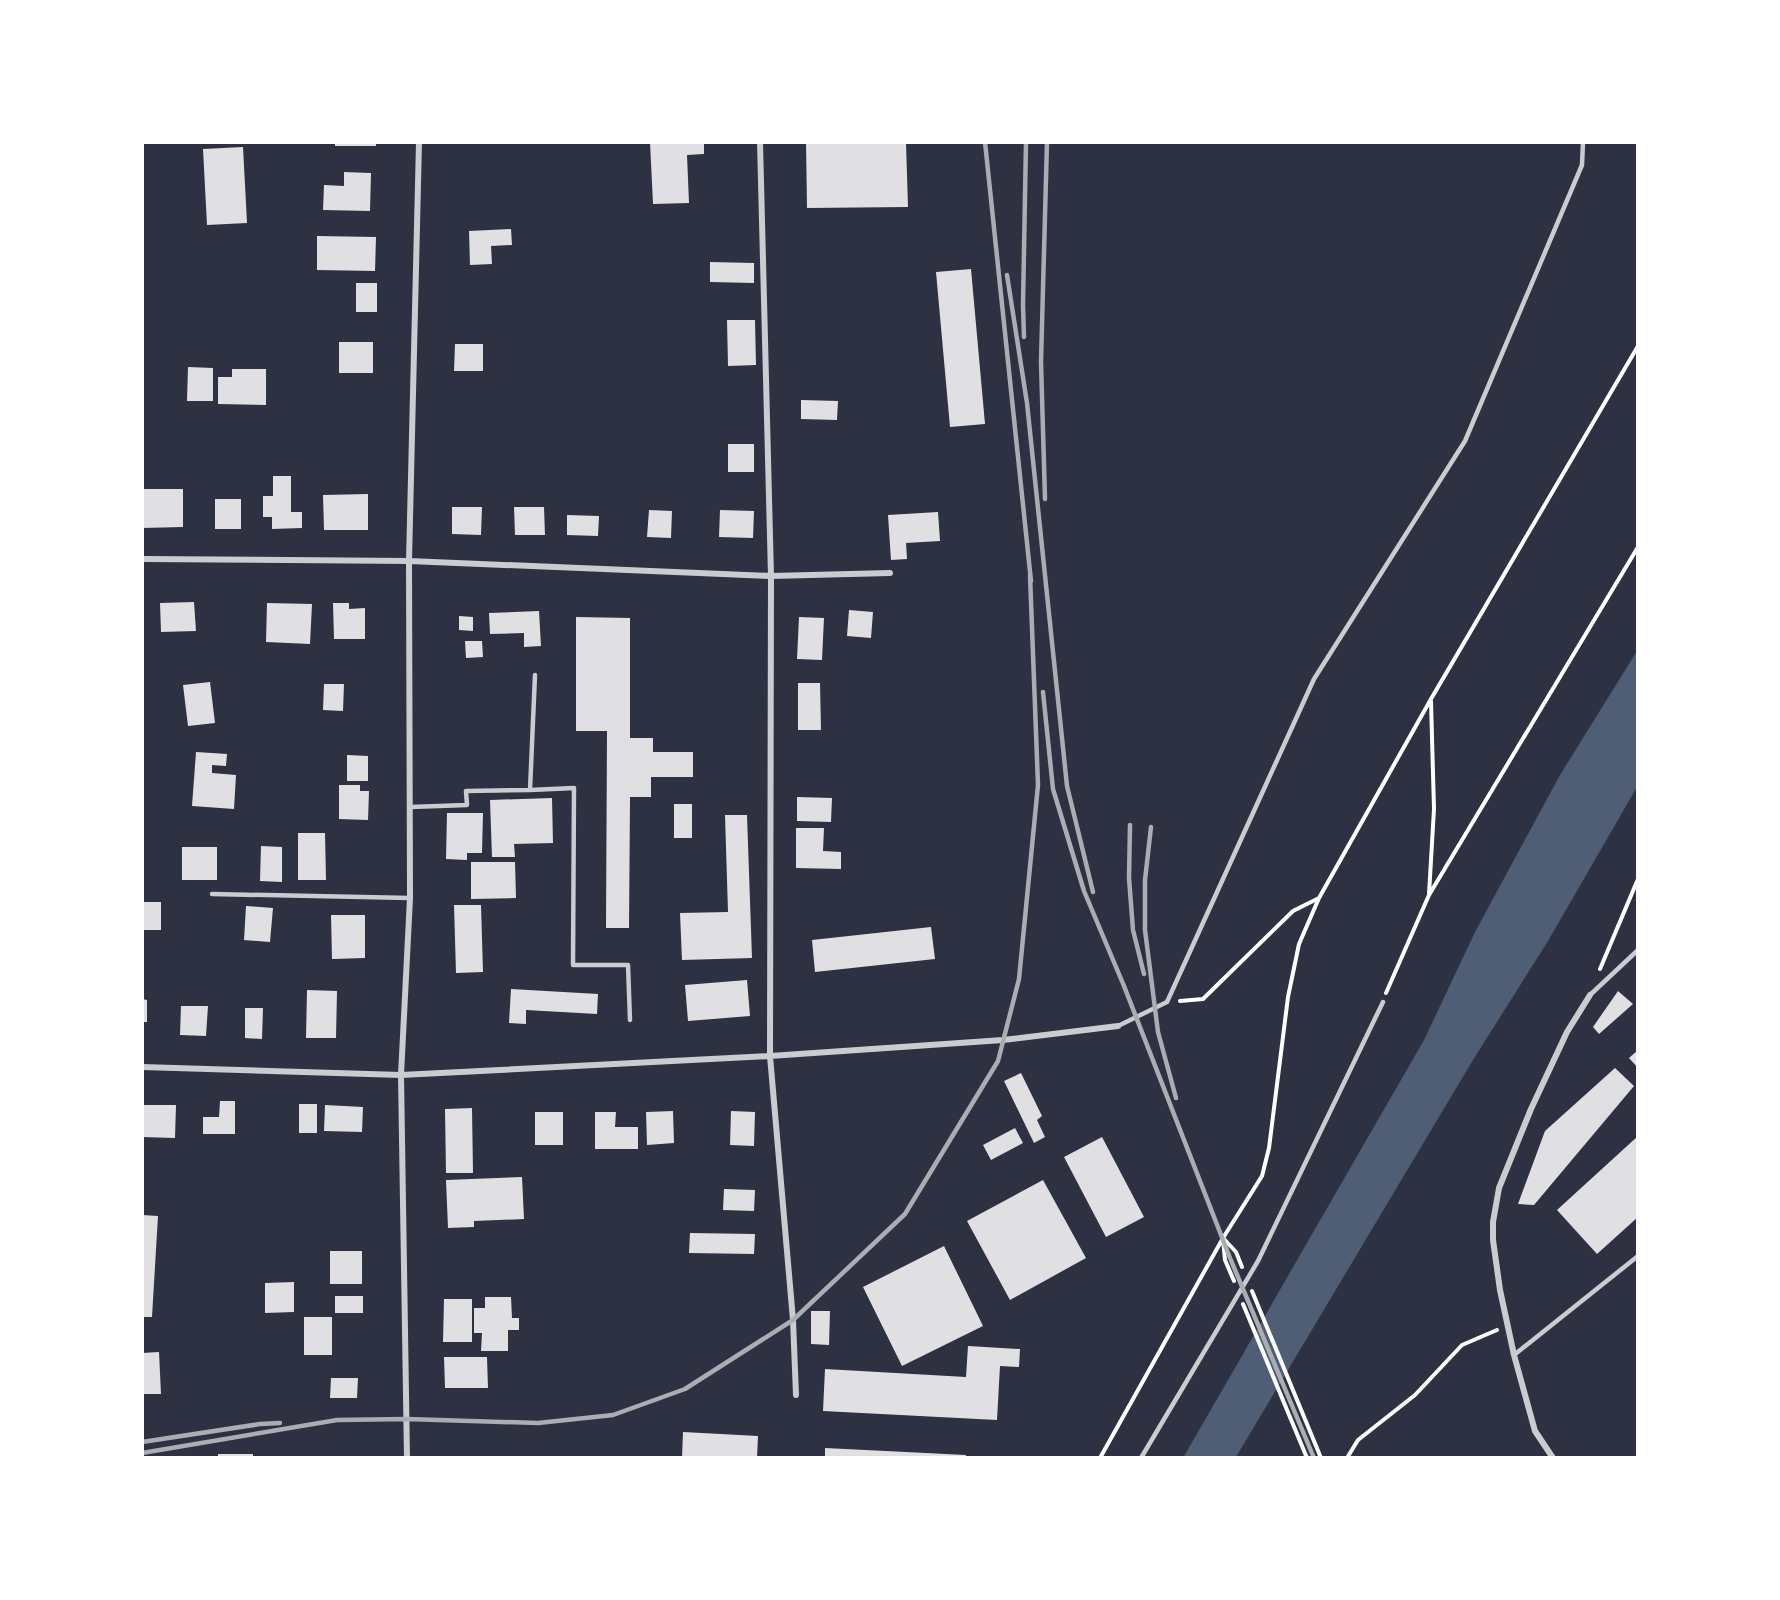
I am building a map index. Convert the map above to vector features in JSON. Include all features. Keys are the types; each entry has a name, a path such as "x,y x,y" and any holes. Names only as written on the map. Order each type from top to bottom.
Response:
{"street":[{"path":"407,1458 401,1075 410,898 409,561 419,142"},
{"path":"760,142 771,576 770,1056 794,1320 796,1395"},
{"path":"142,559 409,561 771,576 890,573"},
{"path":"1553,1458 1535,1431 1514,1355 1500,1290 1493,1240 1493,1222 1499,1188 1548,1072 1567,1032 1590,995"},
{"path":"142,1067 401,1075 770,1056 1003,1040 1118,1026"}],"lane":[{"path":"1118,1026 1167,1002 1314,679 1465,441 1582,165 1583,142"},
{"path":"530,790 535,675"},
{"path":"410,807 467,805 466,790 574,788 573,965 628,964 630,1020"},
{"path":"212,894 410,898"},
{"path":"1590,995 1638,950"},
{"path":"1141,1458 1258,1261 1383,1002"},
{"path":"1514,1355 1638,1256"}],"path":[{"path":"1100,1458 1223,1238 1262,1176 1269,1148 1288,998 1299,944 1319,898 1431,699 1638,346"},
{"path":"1383,1002 1429,895 1638,548"},
{"path":"1429,895 1434,809 1431,699"},
{"path":"1590,995 1638,879"},
{"path":"1167,1002 1203,999 1293,910 1319,898"},
{"path":"1223,1238 1236,1251 1245,1273"},
{"path":"1223,1238 1225,1260 1234,1282"},
{"path":"1249,1284 1322,1458"},
{"path":"1243,1304 1307,1458"},
{"path":"1347,1458 1358,1440 1415,1395 1462,1345 1508,1325"}],"water":[{"path":"1637,651 1637,787 1548,941 1473,1060 1236,1457 1183,1458 1424,1040 1475,932 1560,775"}],"building":[{"path":"335,142 376,142 376,146 335,146"},
{"path":"650,142 704,142 704,154 687,155 689,203 653,204"},
{"path":"806,142 906,142 908,207 807,208"},
{"path":"243,147 247,223 207,225 203,149"},
{"path":"344,172 371,173 370,211 323,210 324,185 344,186"},
{"path":"511,229 512,245 491,246 492,264 470,265 469,231"},
{"path":"317,236 376,237 375,271 317,270"},
{"path":"710,262 754,263 754,283 710,282"},
{"path":"971,269 985,424 950,427 936,272"},
{"path":"356,283 377,283 377,312 356,312"},
{"path":"727,320 755,320 756,365 728,366"},
{"path":"339,342 373,342 373,373 339,373"},
{"path":"455,344 483,344 483,371 454,371"},
{"path":"188,367 213,368 213,401 187,401"},
{"path":"232,369 266,369 266,405 218,404 218,377 232,377"},
{"path":"801,400 838,401 837,420 801,419"},
{"path":"728,444 754,444 754,472 728,472"},
{"path":"273,476 291,476 291,512 302,512 302,528 272,529 272,517 263,517 263,496 273,496"},
{"path":"142,489 183,489 183,527 142,528"},
{"path":"368,494 368,530 324,530 323,495"},
{"path":"215,499 241,499 241,529 215,529"},
{"path":"452,507 482,507 481,535 452,534"},
{"path":"514,507 544,507 545,535 515,535"},
{"path":"649,510 672,511 671,538 647,537"},
{"path":"720,510 754,511 753,538 719,537"},
{"path":"938,512 940,541 906,543 907,559 891,560 888,515"},
{"path":"567,515 599,516 598,536 567,535"},
{"path":"194,602 196,631 161,632 160,603"},
{"path":"267,603 312,604 310,644 266,642"},
{"path":"333,603 349,603 349,609 365,608 365,639 334,639"},
{"path":"849,610 873,612 871,638 847,636"},
{"path":"539,611 541,646 524,647 524,633 490,634 489,613"},
{"path":"459,616 473,617 473,631 459,630"},
{"path":"576,617 630,618 630,738 653,738 653,752 693,752 693,777 651,777 651,797 630,797 629,928 606,928 607,731 576,731"},
{"path":"799,617 824,618 822,660 797,659"},
{"path":"465,641 482,641 483,657 466,658"},
{"path":"210,682 215,723 188,726 183,685"},
{"path":"798,683 820,683 821,730 798,730"},
{"path":"324,684 344,684 343,711 323,710"},
{"path":"196,752 227,754 226,766 212,765 212,773 236,775 234,809 192,806"},
{"path":"347,755 368,756 368,781 347,781"},
{"path":"339,785 360,785 360,791 369,791 368,820 339,819"},
{"path":"797,797 832,798 831,822 797,821"},
{"path":"552,798 553,843 514,844 515,857 492,857 490,800"},
{"path":"674,804 692,804 692,838 674,838"},
{"path":"447,813 483,813 482,853 467,853 467,860 446,859"},
{"path":"725,815 747,815 752,958 682,960 680,913 728,912"},
{"path":"796,828 824,828 823,851 841,852 841,869 796,868"},
{"path":"298,833 325,833 326,880 298,880"},
{"path":"261,846 282,847 282,882 260,881"},
{"path":"182,847 217,847 217,880 182,880"},
{"path":"471,862 515,862 516,898 471,899"},
{"path":"142,902 161,902 161,930 142,930"},
{"path":"454,905 481,905 483,972 456,973"},
{"path":"246,906 273,908 270,942 244,940"},
{"path":"331,915 365,915 365,958 332,959"},
{"path":"931,927 935,959 815,972 812,940"},
{"path":"747,980 750,1016 688,1021 685,985"},
{"path":"511,989 598,994 597,1014 526,1010 526,1024 509,1023"},
{"path":"307,990 337,991 336,1038 306,1038"},
{"path":"1618,991 1633,1004 1599,1034 1593,1027"},
{"path":"142,999 147,1000 147,1022 142,1022"},
{"path":"181,1006 208,1006 206,1036 180,1035"},
{"path":"245,1008 263,1008 262,1039 245,1038"},
{"path":"1638,1050 1638,1068 1629,1058"},
{"path":"1615,1068 1634,1086 1534,1205 1518,1204 1545,1131"},
{"path":"1021,1073 1042,1116 1037,1120 1045,1137 1034,1143 1004,1081"},
{"path":"220,1101 235,1101 235,1134 203,1134 203,1117 219,1117"},
{"path":"299,1104 317,1104 317,1133 299,1133"},
{"path":"142,1105 176,1105 175,1138 142,1137"},
{"path":"325,1105 363,1107 362,1132 324,1131"},
{"path":"472,1108 473,1173 446,1173 445,1109"},
{"path":"673,1111 674,1143 647,1145 646,1112"},
{"path":"731,1111 755,1112 754,1146 730,1145"},
{"path":"535,1112 563,1112 563,1145 535,1145"},
{"path":"595,1112 616,1112 615,1127 638,1127 638,1149 595,1149"},
{"path":"1015,1128 1023,1143 991,1160 983,1145"},
{"path":"1638,1136 1638,1217 1597,1254 1557,1210"},
{"path":"1102,1137 1144,1217 1106,1237 1064,1157"},
{"path":"522,1177 524,1219 474,1221 474,1227 448,1228 446,1180"},
{"path":"1043,1180 1086,1258 1010,1300 967,1221"},
{"path":"724,1189 755,1190 754,1211 723,1210"},
{"path":"142,1215 158,1216 152,1317 142,1317"},
{"path":"690,1233 755,1234 754,1254 689,1253"},
{"path":"944,1246 983,1326 902,1366 863,1287"},
{"path":"330,1251 362,1251 362,1284 330,1284"},
{"path":"294,1282 294,1312 265,1313 265,1283"},
{"path":"335,1296 363,1296 363,1313 335,1313"},
{"path":"485,1297 511,1297 512,1318 519,1318 519,1330 508,1330 508,1351 481,1351 482,1333 474,1333 474,1308 485,1308"},
{"path":"444,1299 472,1299 472,1342 443,1342"},
{"path":"811,1311 830,1311 829,1345 811,1344"},
{"path":"304,1317 332,1317 332,1355 304,1355"},
{"path":"968,1346 1020,1349 1019,1367 1000,1366 997,1420 823,1411 825,1369 966,1377"},
{"path":"159,1352 161,1394 142,1394 142,1353"},
{"path":"444,1357 487,1357 488,1388 445,1388"},
{"path":"331,1378 358,1378 357,1398 330,1398"},
{"path":"683,1432 758,1436 757,1458 682,1458"},
{"path":"825,1448 966,1455 966,1458 825,1458"},
{"path":"218,1454 253,1454 253,1458 218,1458"}],"railway":[{"path":"985,142 1031,581"},
{"path":"1024,337 1026,142"},
{"path":"1045,499 1041,362 1047,142"},
{"path":"1007,275 1027,403 1067,786 1093,892"},
{"path":"142,1453 337,1420 407,1419 538,1423 613,1415 685,1389 793,1320 905,1214 998,1061 1019,979 1038,785 1030,575"},
{"path":"1043,692 1053,789 1084,891 1124,986 1230,1258 1314,1458"},
{"path":"1130,825 1129,878 1133,930 1144,974"},
{"path":"1151,827 1145,880 1145,930 1158,1032 1176,1098"},
{"path":"142,1442 280,1423"}]}
